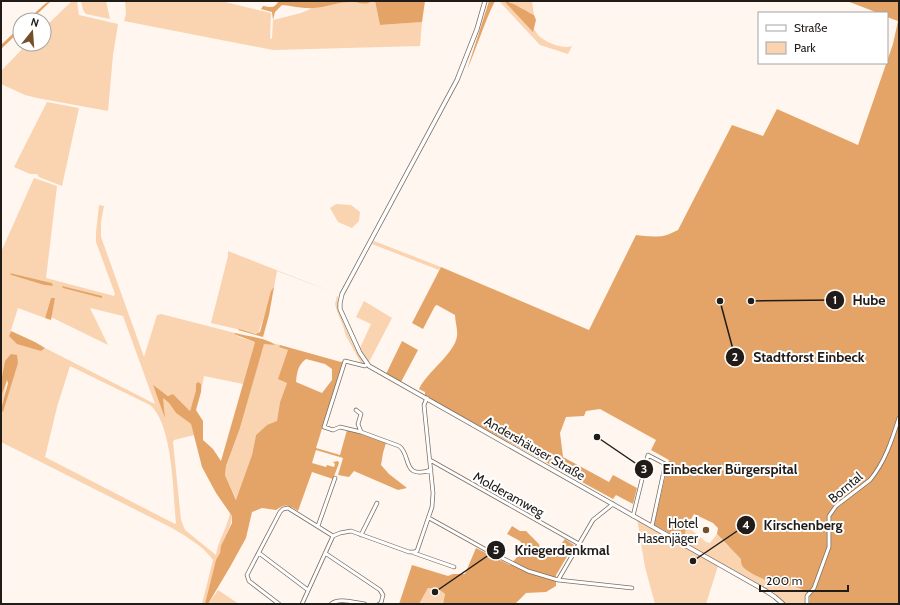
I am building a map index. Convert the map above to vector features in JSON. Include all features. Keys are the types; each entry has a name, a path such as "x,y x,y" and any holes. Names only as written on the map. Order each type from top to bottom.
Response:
{"street":[{"path":"430,470 421,472 413,471 409,468 403,449 399,446 361,432 340,427 333,430 324,426 345,361 365,366 367,364 360,353 340,309 342,294 457,80 477,29 485,1"},
{"name":"Andershäuser Straße","path":"367,364 652,526 775,597 783,604"},
{"path":"415,552 432,507 433,493 424,405 427,398"},
{"path":"356,410 360,414 358,424 361,432"},
{"name":"Borntal","path":"807,604 807,596 814,588 829,547 829,516 836,506 870,480 875,474 891,444 899,418"},
{"path":"633,516 648,454 665,464 652,526"},
{"name":"Molderamweg","path":"430,460 579,544"},
{"path":"318,526 335,478"},
{"path":"361,535 377,503"},
{"path":"558,580 593,520 613,504"},
{"path":"279,604 248,579 247,576 280,512 283,509 288,508 333,536"},
{"path":"429,518 528,571 558,580 632,588"},
{"path":"302,604 333,536 340,533 351,531 415,552 454,567"},
{"path":"259,553 308,590"},
{"path":"325,553 380,590 383,595 381,603 379,604"},
{"path":"331,604 338,601 365,604"}],"green space":[{"path":"72,1 77,1 79,15 118,24 113,55 108,111 25,95 1,84 1,71 19,52 52,52 52,20"},
{"path":"81,1 106,1 110,19 86,14 83,10"},
{"path":"125,1 221,1 271,13 270,38 272,39 273,20 301,13 313,8 351,1 364,4 375,1 380,25 422,22 420,46 273,50 124,21 126,14"},
{"path":"499,1 504,1 533,31 534,29 540,37 546,41 561,46 572,46 568,54 540,45"},
{"path":"509,1 532,1 534,15 514,5"},
{"path":"47,102 79,108 62,186 39,177 37,174 30,174 14,167"},
{"path":"34,178 57,186 46,278 114,296 115,294 96,242 99,205 104,206 101,222 101,237 144,357 157,315 161,314 235,333 234,334 242,338 255,342 243,384 204,376 201,392 201,384 196,384 196,390 190,411 173,394 169,396 153,386 165,412 163,398 169,403 176,413 191,424 194,435 174,440 173,442 181,520 185,530 216,555 230,513 232,516 230,526 221,548 206,604 202,604 213,560 200,546 172,528 1,442 1,397 6,381 7,380 4,395 18,363 1,382 1,252","holes":["10,273 52,283 53,286 44,285 11,275","51,298 55,298 51,317 108,345 90,308 123,316 155,404 45,348 41,351 9,336 18,308 45,318","70,366 150,405 158,414 168,443 173,478 176,523 175,524 45,457 57,407"]},
{"path":"336,204 351,205 360,212 359,221 352,228 338,222 330,208"},
{"path":"374,241 441,267 439,270 372,244"},
{"path":"228,251 335,293 277,271 274,287 258,334 211,323"},
{"path":"337,296 338,307 344,323 353,344 365,364 364,365 361,363 346,336 335,304"},
{"path":"364,301 392,318 369,362 360,348 371,324 356,317"},
{"path":"264,343 280,345 279,347 288,350 287,383 280,402 277,422 267,425 256,435 252,455 237,501 225,475 226,466 240,428"},
{"path":"637,519 653,528 654,525 683,540 687,526 706,542 710,543 717,534 728,546 804,590 810,597 809,604 779,604 774,599 718,566 706,604 655,604 645,567"},
{"path":"428,588 437,588 445,594 443,604 419,604"},
{"path":"218,590 239,604 208,604"}],"shaded area":[{"path":"51,1 39,12 36,12 46,3"},
{"path":"277,1 372,1 367,4 346,2 310,8 282,5 275,12 273,20 272,12 261,9 263,6 273,7 278,2"},
{"path":"375,1 425,1 422,22 380,25"},
{"path":"489,1 495,1 467,70"},
{"path":"504,1 507,1 534,15 536,20 533,32"},
{"path":"847,1 899,1 899,604 809,604 810,597 803,590 768,581 745,569 742,565 741,559 717,534 718,528 713,523 694,514 687,526 683,540 654,525 669,460 651,450 656,440 600,409 586,411 584,416 566,417 560,433 563,457 609,482 613,475 637,488 633,504 616,495 613,499 425,396 425,392 419,389 428,376 446,356 455,342 457,334 455,315 437,305 435,306 423,329 412,323 441,267 589,330 636,235 663,236 678,230 732,125 763,136 777,109 858,145 886,64 888,64 888,58 898,21 888,17 888,12 875,12"},
{"path":"12,35 12,39 1,49 1,45"},
{"path":"10,273 52,283 53,286 44,285 11,275"},
{"path":"62,286 102,296 102,298 63,288"},
{"path":"274,287 263,337 238,330 256,334 260,332 271,291"},
{"path":"51,298 55,298 51,320 45,318"},
{"path":"11,331 45,348 41,351 17,344 9,336"},
{"path":"234,334 262,339 275,345 264,344 240,428 226,466 225,475 236,500 252,455 256,435 267,425 277,421 280,402 287,383 278,379 288,350 279,347 280,345 341,362 343,361 316,448 340,455 347,430 386,443 381,465 389,474 407,488 398,490 354,471 349,477 338,475 343,458 316,450 312,463 326,467 327,465 334,467 335,464 333,462 338,461 339,463 333,479 312,472 298,511 289,506 282,506 276,510 262,508 252,512 246,538 208,604 205,604 216,560 232,523 232,516 216,493 202,467 191,424 176,413 169,403 163,398 165,418 153,385 168,396 173,394 190,411 196,390 196,384 198,382 201,384 201,392 196,410 203,421 203,440 213,449 221,461 255,342","holes":["306,359 325,364 332,369 332,380 322,393 296,382 298,369"]},
{"path":"402,341 418,350 401,382 386,374"},
{"path":"11,354 17,355 18,363 3,412 1,410 8,383 7,380 1,397 1,382 5,361"},
{"path":"512,526 520,531 526,531 539,544 542,556 554,553 565,539 574,545 556,575 556,586 546,592 526,593 515,604 443,604 445,594 437,588 428,588 419,604 399,604 412,565 448,576 453,574 465,574 476,548 510,565 525,548 520,541 507,534"}],"place":[{"name":"Stadtforst Einbeck","path":"720,301"},
{"name":"Hube","path":"751,301"},
{"name":"Einbecker Bürgerspital","path":"597,437"},
{"name":"Hotel Hasenjäger","path":"706,530"},
{"name":"Kirschenberg","path":"693,561"},
{"name":"Kriegerdenkmal","path":"435,592"}]}
